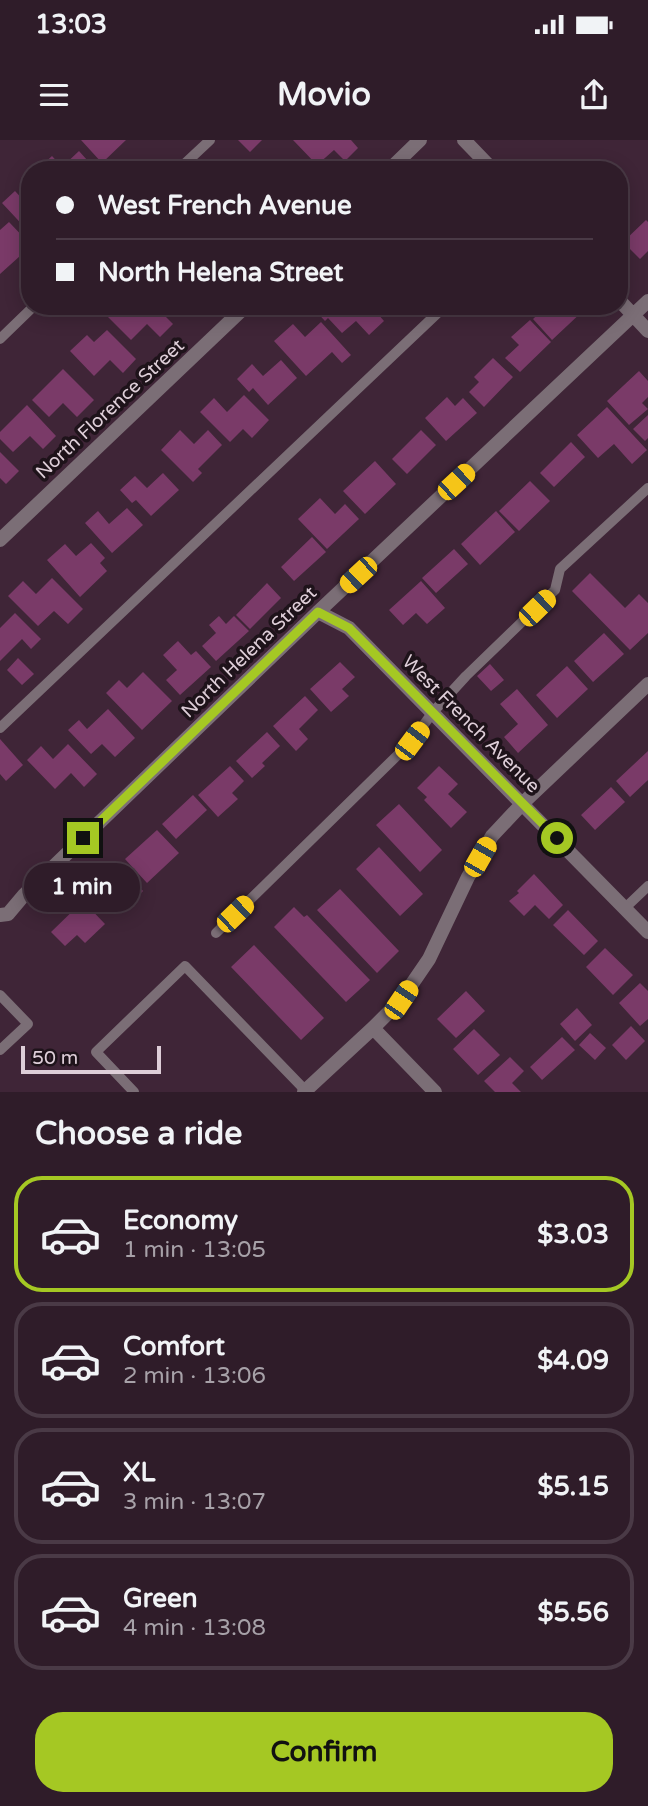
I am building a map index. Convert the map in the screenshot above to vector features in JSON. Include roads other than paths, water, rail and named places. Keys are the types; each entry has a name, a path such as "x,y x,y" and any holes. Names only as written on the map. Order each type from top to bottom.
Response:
{"street":[{"path":"398,161 420,140"},
{"path":"464,140 484,161"},
{"name":"North Helena Street","path":"0,915 8,914 24,895 318,612 648,301"},
{"path":"628,310 648,331"},
{"name":"North Florence Street","path":"0,540 237,315"},
{"name":"West French Avenue","path":"318,612 349,628 648,932"},
{"path":"304,1091 401,1000 429,959 468,877 492,836 648,684"},
{"path":"373,1028 435,1092"}],"lane":[{"path":"188,161 210,140"},
{"path":"0,339 25,315"},
{"path":"0,728 436,315"},
{"path":"216,933 412,741 433,712 466,676 555,590 560,569 648,488"},
{"path":"625,908 648,886"},
{"path":"134,1092 96,1052 186,966 304,1091"},
{"path":"0,995 28,1024 0,1050"}]}
